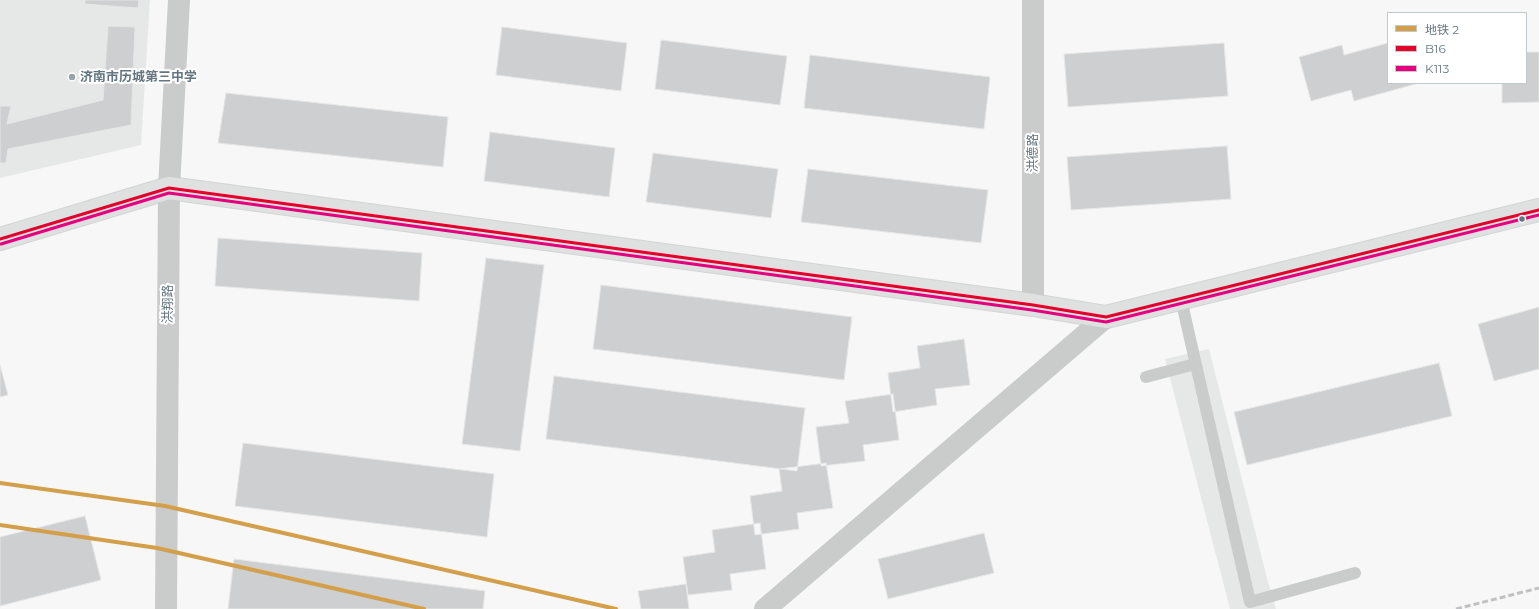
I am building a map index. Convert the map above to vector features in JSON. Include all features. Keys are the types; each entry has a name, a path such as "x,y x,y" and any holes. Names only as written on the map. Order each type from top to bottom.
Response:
{"main road":[{"path":"0,239 169,188 1033,305 1106,317 1539,210"}],"street":[{"name":"洪翔路","path":"166,609 169,188 179,0"},
{"name":"洪德路","path":"1033,0 1033,305"},
{"path":"765,609 1106,317"}],"lane":[{"path":"1181,299 1250,602 1355,573"},
{"path":"1146,377 1195,364"}],"shaded area":[{"name":"济南市历城第三中学","path":"0,0 150,0 141,145 0,178"},
{"path":"1209,349 1276,609 1230,609 1165,359"}],"building":[{"path":"85,0 139,0 138,8 85,4"},
{"path":"108,26 135,27 131,125 8,149 6,163 0,163 0,106 11,106 7,124 103,100"},
{"path":"502,27 627,43 621,91 496,75"},
{"path":"661,40 787,56 780,105 655,89"},
{"path":"1224,43 1228,96 1068,107 1064,54"},
{"path":"1387,43 1387,84 1415,84 1354,101 1351,90 1311,101 1299,57 1342,45 1344,55"},
{"path":"1527,52 1539,52 1539,102 1502,103 1502,84 1527,84"},
{"path":"810,55 990,77 984,129 804,108"},
{"path":"226,93 448,117 443,167 218,143"},
{"path":"490,132 615,148 609,197 484,181"},
{"path":"1227,146 1231,199 1071,210 1067,157"},
{"path":"653,153 778,169 771,218 646,202"},
{"path":"808,169 988,190 981,243 801,222"},
{"path":"218,238 422,253 419,301 215,286"},
{"path":"486,258 544,265 520,451 462,444"},
{"path":"601,285 852,317 844,380 593,349"},
{"path":"1539,307 1539,369 1494,381 1478,324"},
{"path":"964,339 970,385 935,389 937,405 893,412 888,373 920,368 917,346"},
{"path":"1439,363 1452,416 1247,465 1234,412"},
{"path":"0,365 8,395 0,397"},
{"path":"554,376 805,408 797,471 546,439"},
{"path":"893,394 899,440 863,445 865,461 821,466 816,427 849,423 845,401"},
{"path":"243,443 494,474 487,537 235,506"},
{"path":"826,463 833,508 797,513 799,529 755,535 750,496 782,491 779,469"},
{"path":"85,516 101,580 0,606 0,537"},
{"path":"760,523 766,569 730,574 732,590 688,595 683,557 715,552 712,530"},
{"path":"984,533 994,573 888,599 878,559"},
{"path":"234,559 485,591 483,609 228,609"},
{"path":"686,584 689,609 641,609 638,591"}],"railway":[{"path":"1456,609 1539,588"}],"metro line":[{"name":"2","path":"0,483 165,506 616,609"},
{"name":"2","path":"0,525 157,548 424,609"}],"transit line":[{"name":"B16","path":"0,239 169,188 1033,305 1106,317 1539,210"},
{"name":"K113","path":"1,244 169,193 1032,310 1106,322 1539,215"}],"place":[{"name":"济南市历城第三中学","path":"72,77"}]}
